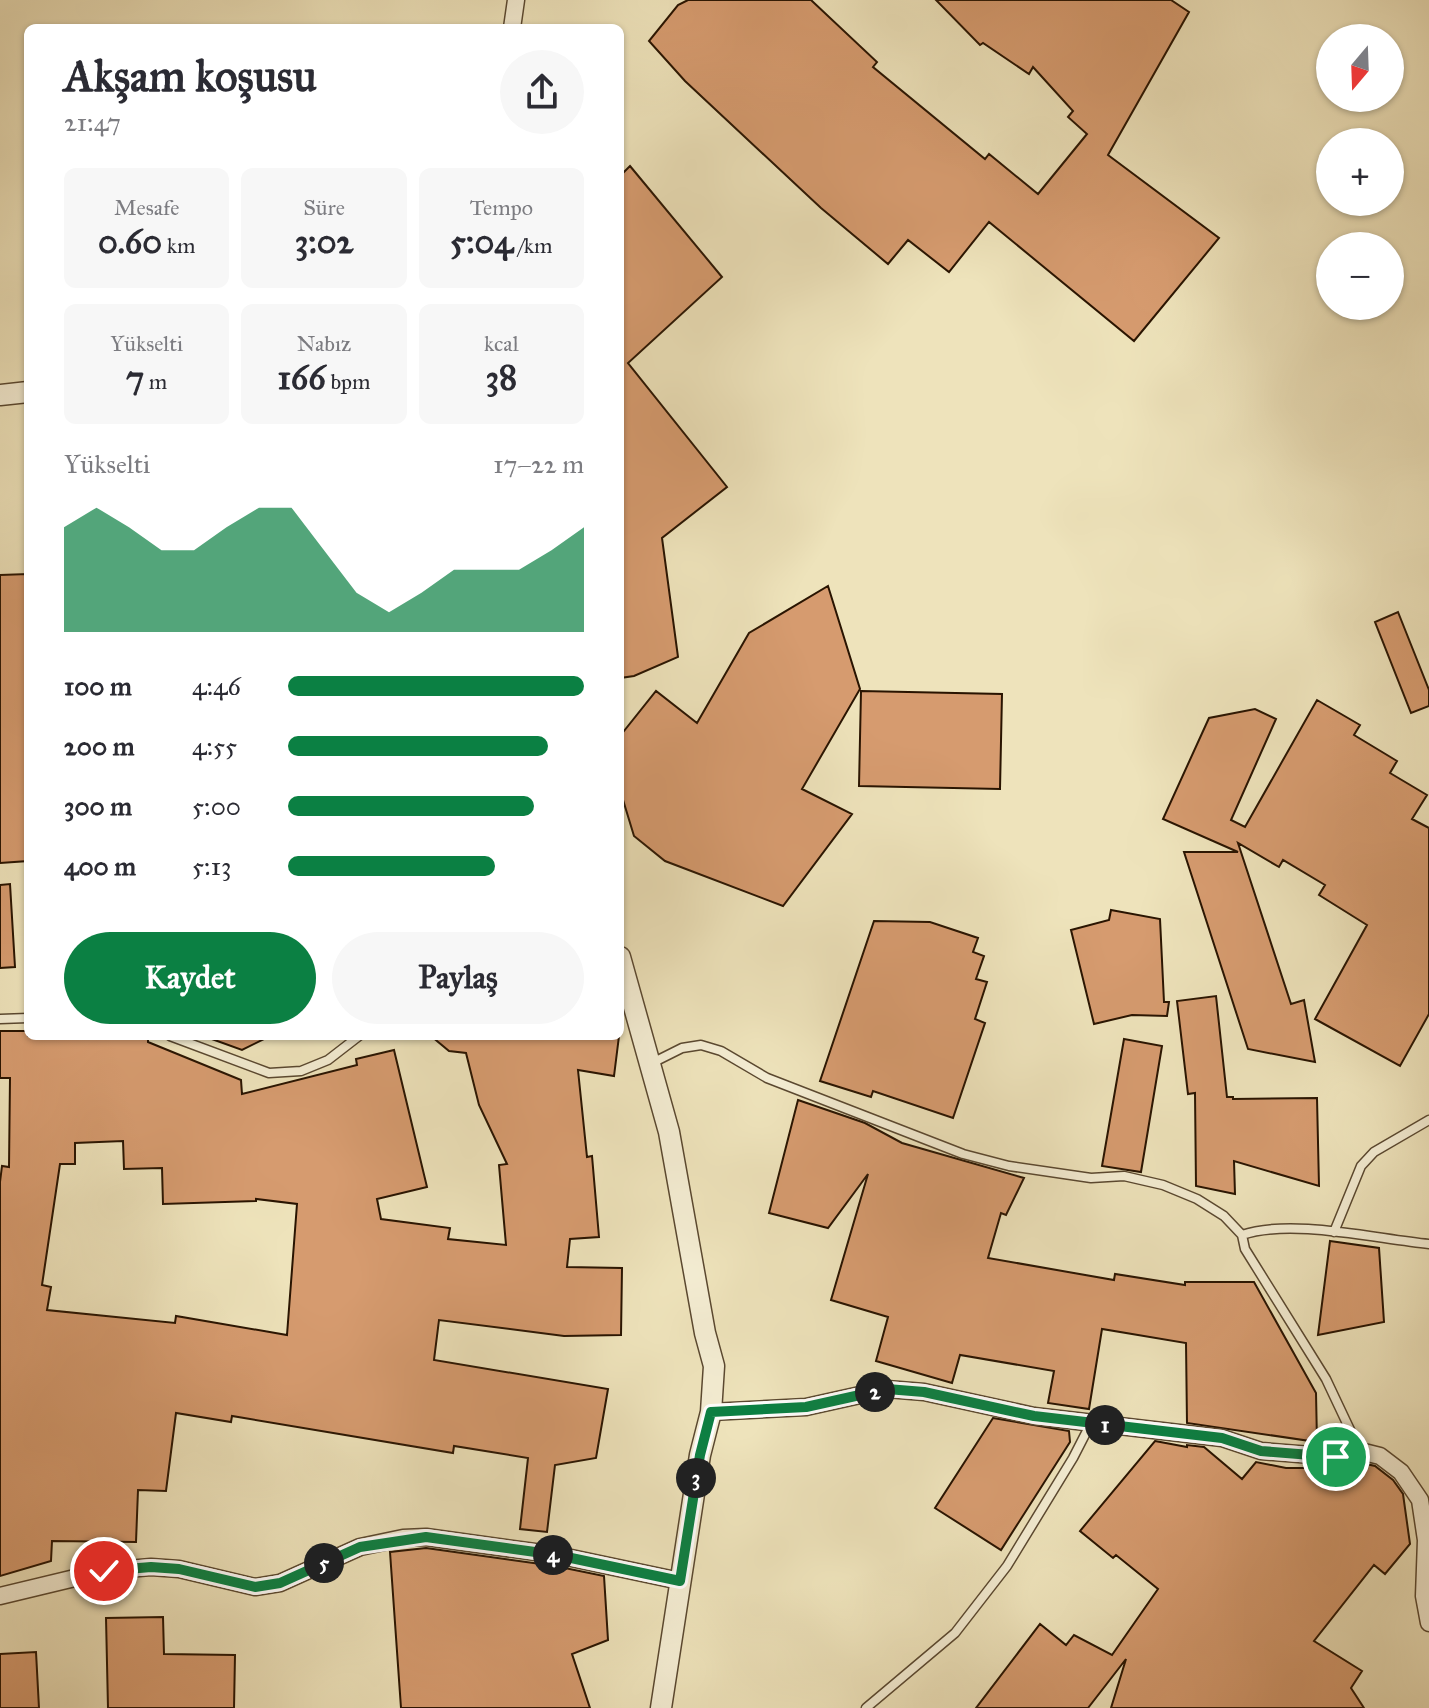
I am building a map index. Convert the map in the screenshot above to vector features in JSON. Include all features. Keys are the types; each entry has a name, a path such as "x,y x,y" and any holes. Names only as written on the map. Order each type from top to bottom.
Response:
{"street":[{"path":"513,24 516,0"},
{"path":"0,395 24,392"},
{"path":"625,992 669,1132 705,1333 714,1366 711,1412 700,1455 661,1708"},
{"path":"711,1412 806,1407 887,1389 924,1392 1034,1416 1222,1438 1261,1451 1336,1457 1360,1451 1380,1456 1401,1472 1420,1500 1426,1540 1424,1596 1429,1623"},
{"path":"0,1596 104,1571 151,1567 179,1569 255,1587 280,1583 360,1547 426,1537 557,1555 680,1581"}],"lane":[{"path":"0,1019 24,1018"},
{"path":"181,1040 269,1073 301,1071 328,1060 354,1040"},
{"path":"649,1064 682,1048 701,1045 721,1051 767,1078 963,1154 1023,1168 1091,1178 1124,1176 1163,1185 1206,1205 1224,1216 1242,1235 1245,1249 1326,1379 1360,1451"},
{"path":"1334,1232 1361,1166 1374,1152 1429,1120"},
{"path":"1242,1235 1261,1229 1334,1232 1429,1244"},
{"path":"866,1708 955,1633 1007,1566 1091,1423"}],"building":[{"path":"688,0 811,0 877,62 873,67 985,159 989,154 1038,194 1087,134 1068,117 1073,111 1033,67 1029,74 983,43 980,45 936,0 1171,0 1189,12 1108,155 1219,238 1134,341 989,222 949,272 908,240 888,264 821,208 685,81 649,41 678,5"},
{"path":"630,166 722,277 628,363 727,487 662,538 678,657 624,677 624,172"},
{"path":"24,574 24,861 0,863 0,575"},
{"path":"828,586 860,689 802,789 852,814 783,906 665,861 634,836 624,803 624,731 656,691 697,723 749,633"},
{"path":"1398,612 1429,690 1429,706 1411,713 1375,622"},
{"path":"861,691 1002,694 1000,789 859,786"},
{"path":"1317,700 1360,725 1354,735 1397,761 1390,773 1427,795 1412,819 1429,828 1429,1014 1400,1066 1315,1019 1367,925 1319,895 1325,885 1283,860 1279,867 1238,843 1291,1004 1304,1000 1315,1062 1248,1049 1184,852 1238,852 1163,819 1209,718 1255,709 1276,719 1231,820 1245,827"},
{"path":"10,884 15,967 0,968 0,885"},
{"path":"1111,910 1160,919 1164,1002 1169,1002 1167,1016 1132,1015 1094,1024 1071,930 1109,920"},
{"path":"874,921 930,922 978,938 973,952 984,956 976,979 987,982 975,1019 985,1023 953,1118 873,1091 871,1097 820,1081"},
{"path":"1216,996 1227,1097 1317,1098 1319,1186 1234,1161 1235,1194 1196,1186 1195,1093 1188,1094 1177,1001"},
{"path":"0,1031 24,1031 24,1040 148,1040 241,1080 242,1094 357,1065 356,1059 394,1050 427,1187 377,1199 381,1219 450,1228 448,1239 506,1245 499,1165 507,1164 479,1105 466,1053 449,1051 436,1040 618,1040 614,1076 578,1070 587,1157 592,1156 599,1237 570,1239 567,1267 622,1268 621,1335 564,1336 439,1320 434,1360 608,1389 596,1458 555,1465 547,1532 520,1529 528,1458 454,1446 453,1453 232,1416 231,1422 176,1413 166,1491 138,1490 136,1542 52,1541 51,1561 0,1576 0,1182 2,1166 9,1167 10,1078 0,1078","holes":["123,1141 124,1169 162,1168 163,1204 256,1199 297,1204 287,1335 176,1316 175,1323 47,1310 51,1287 42,1285 60,1164 75,1164 75,1143"]},
{"path":"1124,1039 1162,1046 1141,1172 1102,1166"},
{"path":"214,1040 262,1040 242,1050"},
{"path":"798,1100 865,1123 902,1143 1024,1178 1006,1215 1001,1213 988,1258 1114,1280 1115,1274 1185,1285 1185,1282 1254,1282 1316,1393 1317,1442 1187,1423 1186,1343 1102,1329 1089,1409 1048,1403 1054,1371 960,1355 952,1383 876,1361 888,1317 831,1300 868,1174 828,1228 769,1213"},
{"path":"1330,1241 1379,1248 1384,1322 1318,1335"},
{"path":"993,1418 1069,1431 1070,1442 1001,1550 935,1508"},
{"path":"1155,1441 1204,1447 1242,1479 1256,1462 1286,1468 1336,1468 1362,1463 1375,1466 1393,1480 1403,1494 1410,1544 1385,1574 1374,1565 1314,1641 1362,1671 1351,1688 1364,1708 1111,1708 1126,1659 1088,1708 976,1708 1040,1624 1066,1645 1074,1635 1112,1655 1158,1589 1080,1531"},
{"path":"426,1548 604,1576 608,1640 572,1654 590,1708 401,1708 390,1552"},
{"path":"163,1617 164,1654 235,1655 234,1708 108,1708 106,1618"},
{"path":"36,1652 39,1708 0,1708 0,1654"}],"route":[{"path":"104,1571 151,1567 179,1569 255,1587 280,1583 360,1547 403,1538 426,1537 557,1555 680,1581 700,1455 711,1412 806,1407 887,1389 924,1392 1034,1416 1222,1438 1261,1451 1336,1457"}]}
